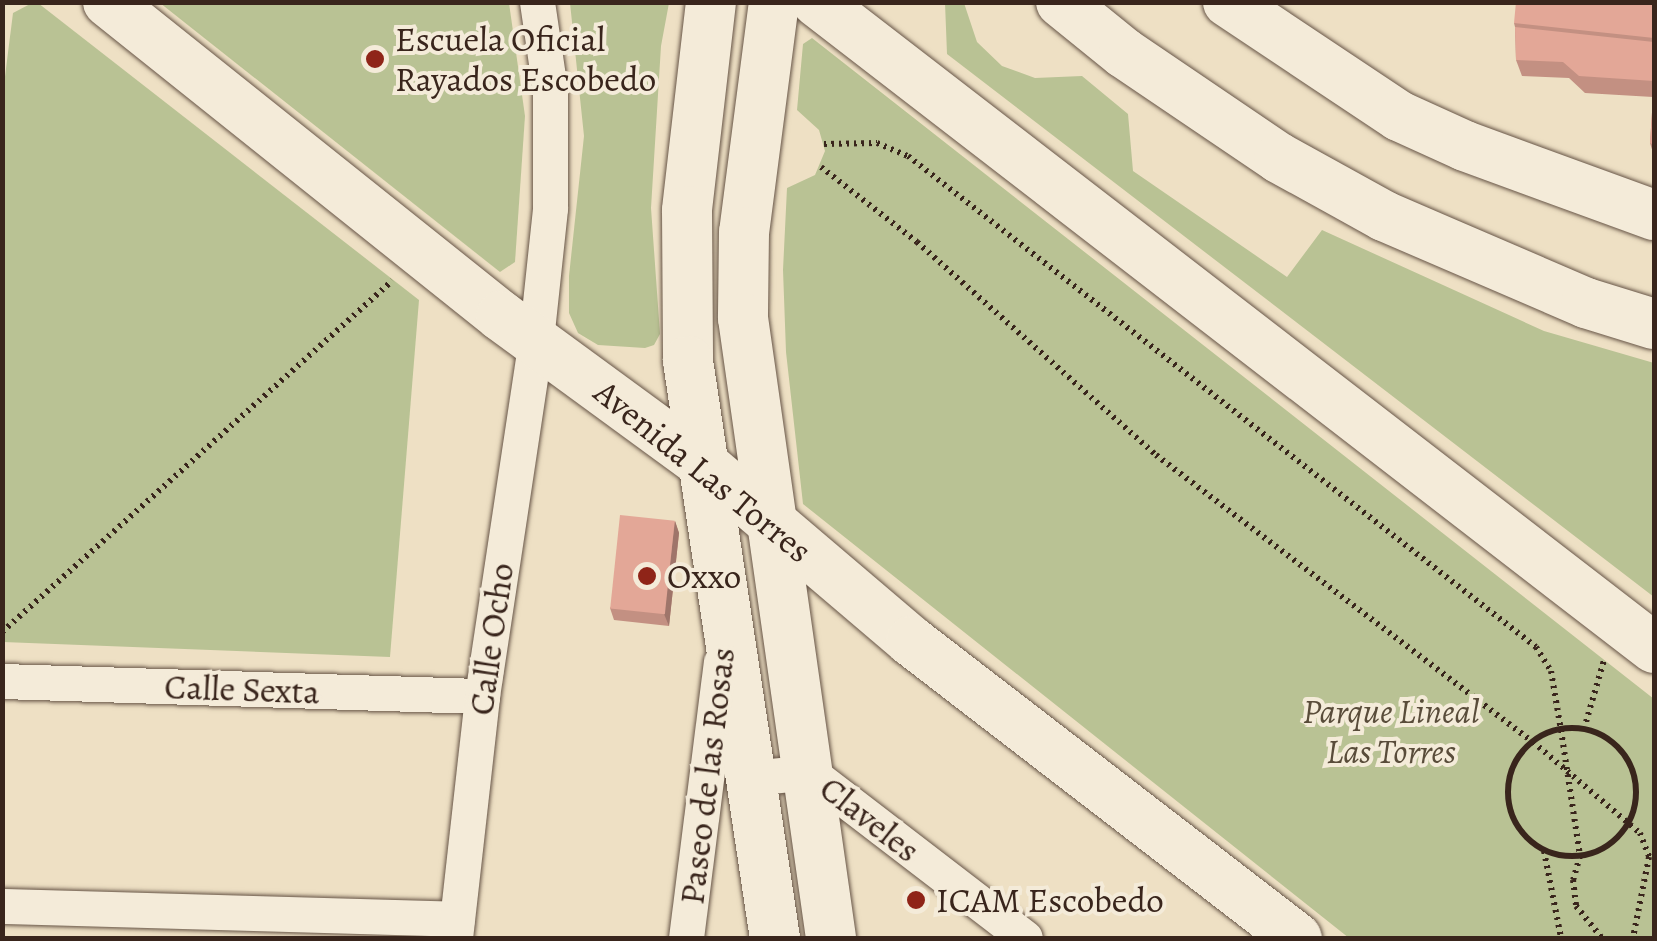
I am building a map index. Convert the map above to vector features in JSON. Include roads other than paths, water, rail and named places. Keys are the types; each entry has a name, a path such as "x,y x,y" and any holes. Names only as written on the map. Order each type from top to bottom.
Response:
{"street":[{"name":"Avenida Las Torres","path":"108,2 536,340 702,463 911,641 1297,938"},
{"name":"Calle Ocho","path":"456,928 482,696 536,340 550,208 553,132 537,2"},
{"path":"712,2 685,256 688,361 775,938"},
{"path":"774,2 742,278 742,318 832,938"},
{"path":"817,2 1641,638"},
{"path":"1061,2 1124,53 1279,158 1384,216 1586,303 1654,324"},
{"path":"1228,2 1399,116 1465,146 1654,215"},
{"name":"Paseo de las Rosas","path":"686,938 727,614"},
{"name":"Calle Sexta","path":"2,682 482,696"},
{"name":"Claveles","path":"751,778 809,772 1025,938"},
{"path":"2,906 456,928"}],"place":[{"name":"Escuela Oficial Rayados Escobedo","path":"375,59"},
{"name":"Oxxo","path":"647,576"},
{"name":"ICAM Escobedo","path":"916,900"}],"park label":[{"name":"Parque Lineal Las Torres","path":"1391,731"}]}
